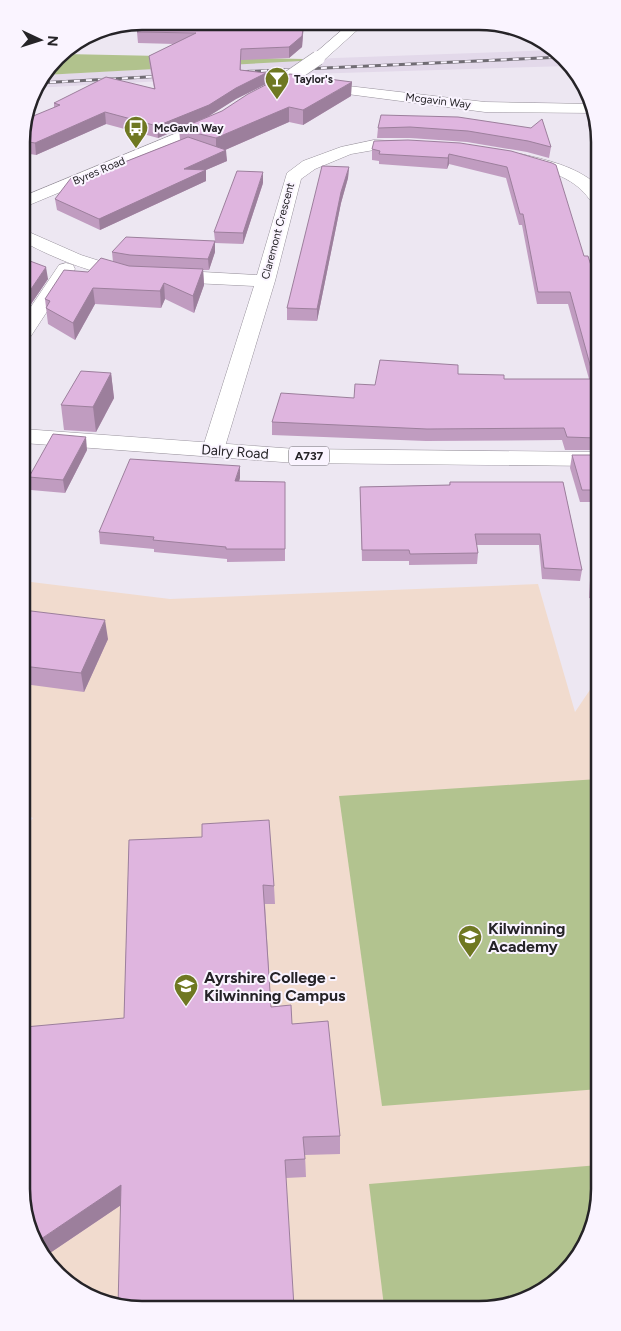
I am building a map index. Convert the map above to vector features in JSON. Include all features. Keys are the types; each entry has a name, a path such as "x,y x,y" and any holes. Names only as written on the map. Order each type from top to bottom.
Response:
{"main road":[{"path":"268,90 318,58 350,30"},
{"name":"Mcgavin Way","path":"283,82 485,107 586,109"},
{"name":"Byres Road","path":"30,200 216,121 229,113"},
{"name":"Claremont Crescent","path":"213,450 265,281 293,177 299,171 330,156 364,146 390,144 426,146"},
{"path":"505,155 562,171 591,190"},
{"path":"30,238 72,260 95,267 131,274 265,281"},
{"path":"30,322 72,260"},
{"name":"Dalry Road","path":"30,437 296,456 591,460"}],"shaded area":[{"path":"543,50 561,66 276,75 44,87 53,74 335,58"},
{"name":"Ayrshire College - Kilwinning Campus","path":"30,582 170,599 538,584 575,712 591,688 591,1196 582,1232 568,1257 553,1273 522,1292 508,1297 479,1301 142,1301 120,1299 106,1295 80,1282 68,1273 45,1245 34,1218 31,1203 30,822 33,818 30,817"}],"green space":[{"path":"73,54 303,59 301,61 53,75 61,65 65,65 65,61"},
{"path":"591,779 591,1090 382,1106 339,796"},
{"path":"591,1166 591,1196 587,1218 576,1245 568,1257 553,1273 541,1282 522,1292 493,1300 383,1301 369,1184"}],"building":[{"path":"142,30 303,30 302,36 289,47 241,49 240,70 266,73 236,88 209,105 157,126 105,112 35,143 30,142 33,116 60,105 54,103 106,77 155,89 149,56 196,33 137,32"},
{"path":"290,74 352,82 303,110 289,107 216,138 179,129 222,111 248,94"},
{"path":"381,115 458,117 531,128 542,119 551,147 528,141 468,131 410,127 378,128"},
{"path":"188,137 226,150 184,169 206,170 99,219 55,199 71,178 79,180"},
{"path":"408,140 460,143 511,151 556,165 584,256 588,256 591,265 591,368 570,292 538,292 523,214 520,214 507,167 449,154 448,158 379,154 380,151 372,149 374,141"},
{"path":"322,166 349,167 341,192 317,309 287,308"},
{"path":"237,171 263,172 243,233 214,232"},
{"path":"126,237 215,241 208,259 130,255 112,252"},
{"path":"101,258 129,266 203,269 193,296 164,283 160,291 93,288 73,323 46,308 50,301 45,299 64,270 88,272"},
{"path":"30,261 46,267 30,291"},
{"path":"380,360 458,365 458,374 504,375 504,379 591,379 591,438 567,437 564,428 427,429 272,422 281,393 354,398 355,384 375,385"},
{"path":"81,371 111,373 93,407 61,405"},
{"path":"53,434 86,437 63,480 30,477"},
{"path":"572,455 591,455 591,490 582,490"},
{"path":"130,459 240,466 235,481 285,482 285,549 226,549 226,547 153,540 154,537 99,532"},
{"path":"450,482 563,482 582,570 544,568 540,534 475,534 478,553 410,554 409,550 362,550 360,487 450,485"},
{"path":"30,611 105,620 81,673 30,667"},
{"path":"269,820 274,886 263,885 271,1007 291,1005 292,1024 328,1021 340,1136 303,1137 305,1159 285,1160 294,1301 142,1301 118,1298 121,1185 42,1238 34,1218 31,1203 30,1027 124,1018 129,840 202,837 202,824"}],"railway":[{"path":"237,72 552,57"},
{"path":"47,82 165,76"}],"place":[{"name":"Taylor's","path":"277,100"},
{"name":"McGavin Way","path":"136,149"},
{"name":"Kilwinning Academy","path":"470,958"},
{"name":"Ayrshire College - Kilwinning Campus","path":"186,1007"}]}
